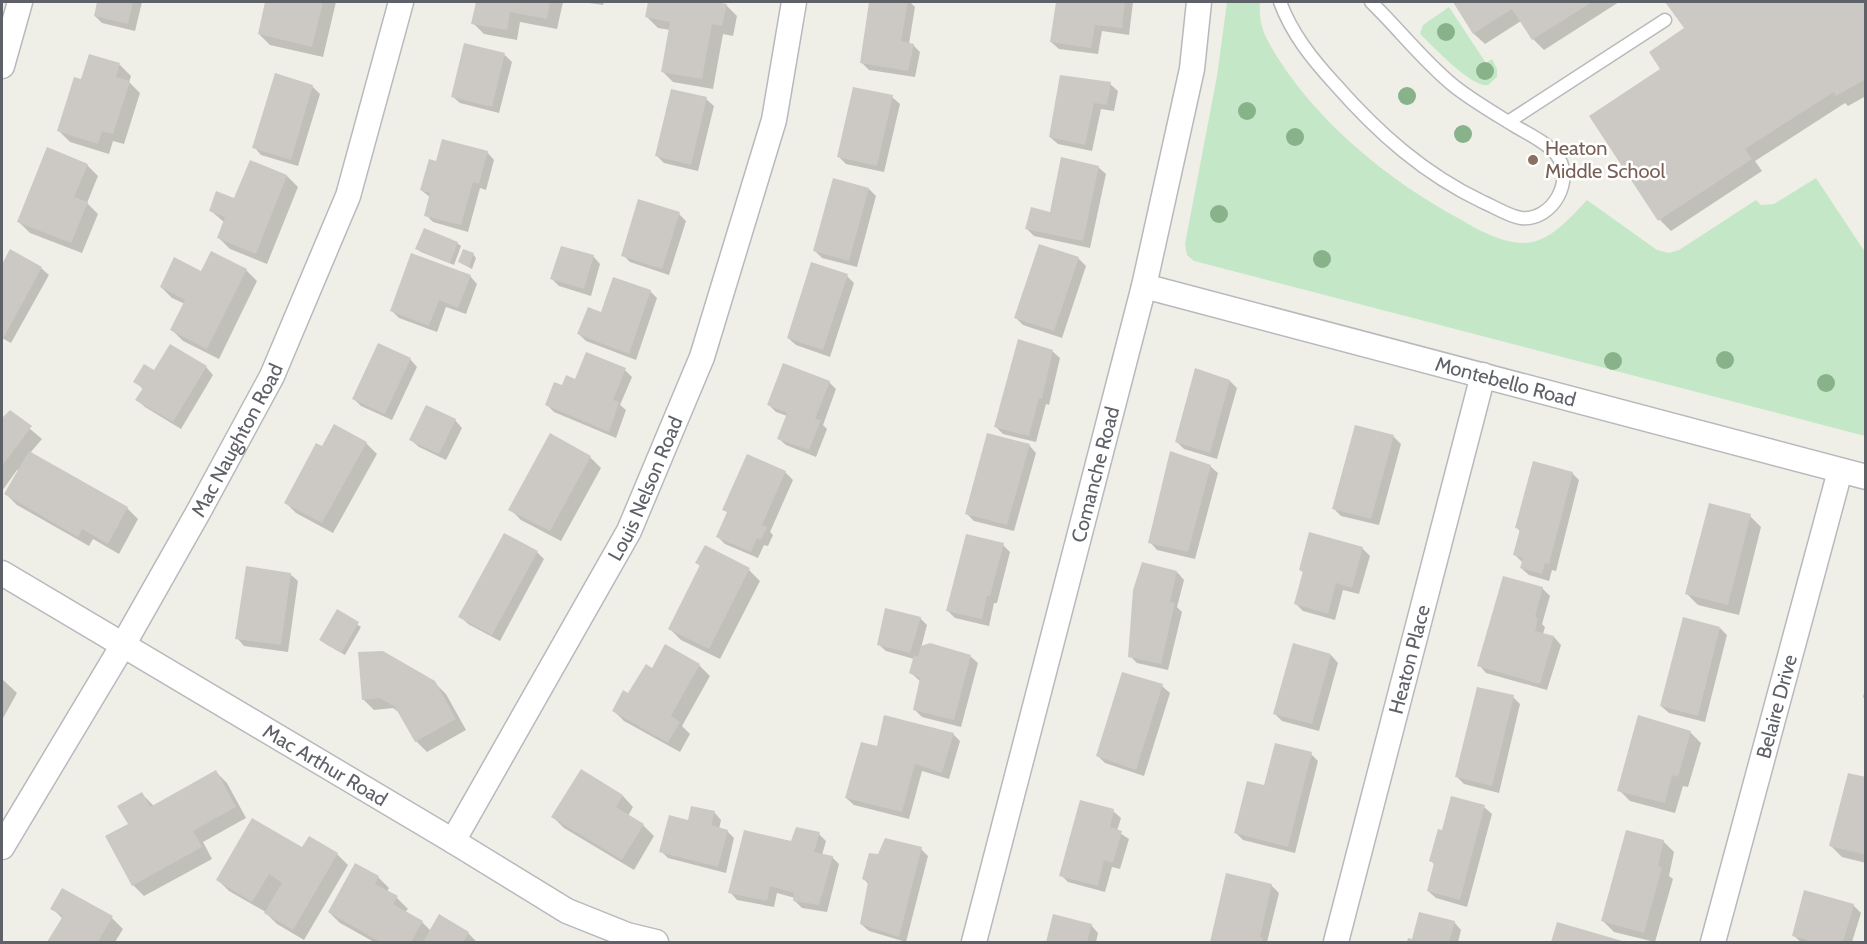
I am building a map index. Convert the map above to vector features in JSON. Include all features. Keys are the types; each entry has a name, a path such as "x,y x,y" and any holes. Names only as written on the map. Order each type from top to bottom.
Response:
{"street":[{"path":"2,66 20,2"},
{"name":"Mac Naughton Road","path":"2,847 123,645 272,376 348,196 401,2"},
{"name":"Louis Nelson Road","path":"453,841 629,531 702,357 774,120 794,2"},
{"name":"Comanche Road","path":"974,942 1144,286 1192,69 1199,2"},
{"name":"Montebello Road","path":"1144,286 1866,477"},
{"name":"Heaton Place","path":"1336,942 1484,375"},
{"name":"Belaire Drive","path":"1713,942 1840,471"},
{"name":"Mac Arthur Road","path":"2,573 567,911 627,935 656,942"}],"lane":[{"path":"1280,2 1300,42 1339,89 1385,137 1417,162 1474,198 1520,218 1536,217 1549,210 1563,185 1564,170 1556,155 1549,148 1454,85 1371,2"},
{"path":"1508,122 1665,20"}],"green space":[{"path":"1227,2 1260,2 1260,17 1264,32 1285,68 1327,120 1352,143 1378,165 1432,203 1474,227 1499,238 1524,243 1542,239 1559,228 1587,200 1657,250 1669,253 1679,250 1756,200 1761,205 1774,204 1816,178 1865,252 1865,436 1194,261 1187,255 1185,244 1217,76"},
{"path":"1449,7 1486,63 1492,59 1497,69 1497,77 1488,85 1472,80 1462,73 1420,34 1423,25"}],"building":[{"path":"97,2 133,2 128,24 94,16"},
{"path":"265,2 323,2 312,47 258,34"},
{"path":"476,2 550,2 547,19 510,12 507,30 471,24"},
{"path":"648,2 727,4 722,26 712,24 702,79 661,72 670,22 645,17"},
{"path":"869,2 908,2 901,41 914,44 908,71 860,63"},
{"path":"1056,2 1125,2 1122,28 1095,25 1091,48 1050,42"},
{"path":"1453,2 1592,2 1532,40 1512,9 1473,34"},
{"path":"1665,2 1866,2 1866,79 1836,96 1834,92 1745,149 1752,159 1658,221 1589,116 1660,69 1649,52 1684,28"},
{"path":"464,43 505,53 492,107 451,97"},
{"path":"89,54 120,63 116,77 130,81 113,134 102,131 98,144 57,131 74,77 81,79"},
{"path":"275,73 313,85 291,160 252,148"},
{"path":"1060,75 1111,82 1107,105 1094,103 1085,145 1049,137"},
{"path":"853,87 893,95 877,166 837,157"},
{"path":"671,89 707,97 691,165 655,156"},
{"path":"442,139 488,151 479,184 473,182 461,225 424,216 430,193 420,190 429,159 436,161"},
{"path":"47,147 88,164 74,197 88,202 71,243 17,222"},
{"path":"1061,157 1099,166 1083,241 1025,229 1031,207 1050,212"},
{"path":"250,160 287,175 256,254 217,238 225,217 209,211 216,191 234,198"},
{"path":"833,178 869,188 849,261 813,251"},
{"path":"638,199 680,212 662,269 621,256"},
{"path":"424,228 458,242 450,263 415,249"},
{"path":"1039,244 1079,257 1054,331 1014,318"},
{"path":"561,246 594,255 584,289 550,279"},
{"path":"10,249 42,267 4,337 2,336 2,264"},
{"path":"463,249 474,253 469,267 458,262"},
{"path":"211,251 247,269 207,349 170,330 185,300 160,287 174,257 201,271"},
{"path":"411,253 471,275 458,308 439,300 429,326 390,311"},
{"path":"811,262 848,274 823,350 787,338"},
{"path":"613,277 651,290 629,354 577,334 588,307 601,312"},
{"path":"1018,339 1053,350 1042,399 1039,398 1029,436 994,427"},
{"path":"378,343 411,358 385,414 352,399"},
{"path":"170,344 207,366 173,422 135,400 143,388 133,382 144,364 154,370"},
{"path":"586,352 626,368 613,400 619,402 609,432 545,405 554,382 562,385 566,375 575,379"},
{"path":"783,363 830,381 815,419 821,420 809,450 777,439 787,413 767,405"},
{"path":"1195,368 1230,380 1210,453 1175,442"},
{"path":"426,405 456,419 439,454 409,440"},
{"path":"10,410 32,426 2,466 2,418"},
{"path":"334,424 367,442 322,523 284,503 316,443 322,446"},
{"path":"1355,425 1394,435 1371,519 1332,509"},
{"path":"550,433 591,456 550,531 508,510"},
{"path":"987,433 1030,444 1007,525 965,514"},
{"path":"29,451 128,507 108,544 82,529 78,537 4,494"},
{"path":"1170,451 1211,465 1188,552 1148,543"},
{"path":"747,454 786,471 762,525 767,527 761,540 757,538 751,552 716,537 727,512 722,510"},
{"path":"1533,461 1573,472 1549,564 1545,563 1542,574 1520,568 1523,558 1513,555 1520,529 1515,528"},
{"path":"1709,503 1751,514 1728,605 1685,594"},
{"path":"1309,532 1363,547 1352,588 1336,583 1328,614 1294,604 1303,571 1299,570"},
{"path":"504,533 538,551 492,635 458,617"},
{"path":"966,534 1004,543 982,619 946,611"},
{"path":"705,545 750,568 709,649 668,629 700,565 695,563"},
{"path":"1142,562 1177,571 1170,602 1175,603 1161,664 1128,657 1133,590"},
{"path":"246,566 291,573 281,645 235,639"},
{"path":"1503,576 1543,587 1535,617 1538,618 1535,631 1554,636 1540,684 1477,666"},
{"path":"885,608 921,617 910,653 877,645"},
{"path":"337,609 359,622 341,653 319,640"},
{"path":"1683,617 1720,627 1698,716 1660,706"},
{"path":"930,643 971,655 954,720 913,710 920,678 909,673 914,655 918,657 921,646"},
{"path":"1293,643 1331,654 1312,724 1273,714"},
{"path":"665,644 700,664 671,716 680,722 668,743 612,711 623,690 628,693 646,664 652,668"},
{"path":"383,651 435,681 456,719 415,742 395,707 380,698 362,700 358,652"},
{"path":"1122,672 1163,684 1136,770 1096,756"},
{"path":"1477,687 1514,695 1492,786 1455,777"},
{"path":"884,715 954,733 942,773 915,764 902,812 845,798 861,742 877,746"},
{"path":"1638,715 1691,731 1678,777 1672,775 1665,803 1617,791"},
{"path":"1275,743 1312,752 1288,847 1234,833 1247,781 1264,785"},
{"path":"581,769 623,795 616,807 644,824 622,860 551,817"},
{"path":"216,770 236,807 193,831 202,847 132,886 105,836 128,824 117,806 142,792 150,807"},
{"path":"1848,773 1866,777 1866,855 1829,846"},
{"path":"1451,796 1485,805 1460,900 1427,891 1434,863 1429,861 1438,829 1442,830"},
{"path":"1080,800 1114,809 1110,827 1122,831 1113,863 1104,860 1098,886 1059,876"},
{"path":"691,806 715,811 711,825 728,830 718,867 659,852 669,815 688,820"},
{"path":"252,818 302,847 309,836 338,853 293,930 264,913 282,883 269,874 252,902 216,880"},
{"path":"796,827 820,832 814,852 833,856 819,905 793,901 794,893 770,886 767,901 728,893 744,830 791,841"},
{"path":"1626,830 1664,840 1658,866 1662,867 1644,933 1601,921"},
{"path":"885,838 922,847 899,937 860,924 868,882 862,879 869,853 878,854"},
{"path":"355,863 379,876 375,884 398,896 393,904 423,921 411,942 380,942 328,912"},
{"path":"1226,873 1272,884 1260,937 1263,938 1262,942 1210,942"},
{"path":"62,888 113,916 98,942 47,942 63,916 50,909"},
{"path":"1804,890 1854,904 1843,942 1806,942 1807,940 1792,936"},
{"path":"1419,912 1455,921 1449,942 1407,942 1408,938 1412,939"},
{"path":"439,914 469,932 464,941 467,942 423,942"},
{"path":"1053,914 1092,924 1087,942 1046,942"},
{"path":"1557,922 1626,942 1551,942"}],"place":[{"name":"Heaton Middle School","path":"1533,160"}]}
